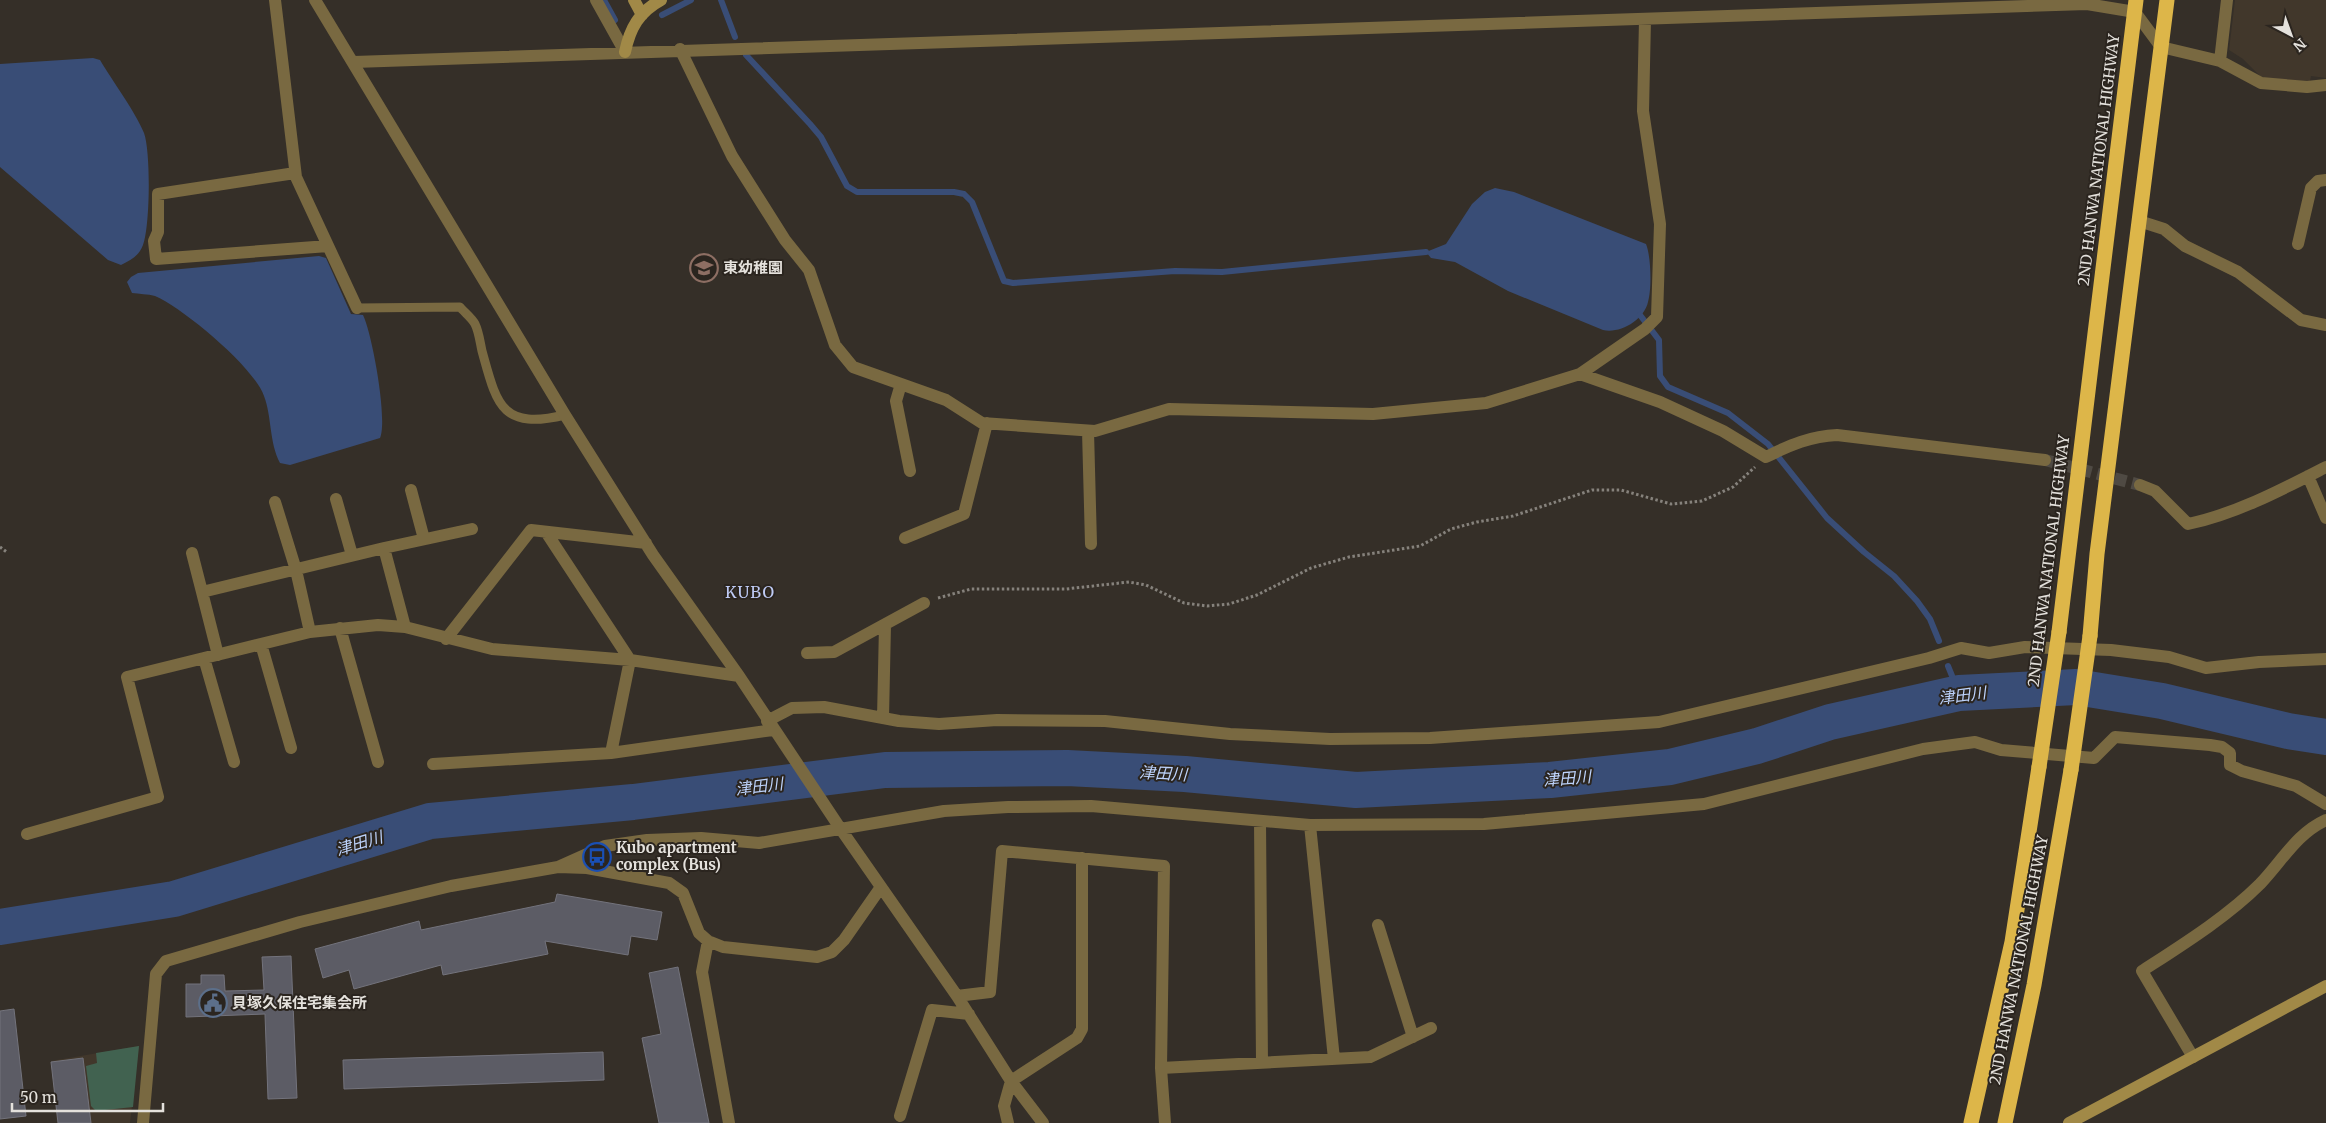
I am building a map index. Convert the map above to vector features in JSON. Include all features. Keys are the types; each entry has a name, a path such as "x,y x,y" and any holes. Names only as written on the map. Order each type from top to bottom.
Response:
{"highway":[{"name":"2ND HANWA NATIONAL HIGHWAY","path":"2005,1123 2034,985 2071,770 2090,636 2098,554 2167,0"},
{"name":"2ND HANWA NATIONAL HIGHWAY","path":"1971,1123 2012,942 2059,632 2135,6"}],"street":[{"path":"275,0 295,173 357,308"},
{"path":"315,0 565,416 646,543 969,1014 1011,1081 1043,1123"},
{"path":"596,0 625,52"},
{"path":"634,0 642,15"},
{"path":"625,52 630,31 650,6 661,0"},
{"path":"2220,61 2227,0"},
{"path":"354,62 680,49 1645,20 2087,4 2135,6 2161,47 2220,61 2261,83 2308,87 2326,85"},
{"path":"680,49 732,156 785,240 809,270 835,345 853,367 946,400 982,423 1095,431 1169,409 1373,414 1486,403 1580,374 1646,328 1657,317 1660,224 1643,111 1645,20"},
{"path":"295,173 158,194 158,232 154,241 156,259 328,246"},
{"path":"2298,244 2311,188 2318,180 2326,180"},
{"path":"2139,221 2164,229 2185,246 2238,272 2301,320 2326,326"},
{"path":"1580,374 1660,402 1773,453 1818,436 1837,435 2045,460"},
{"path":"901,384 896,401 910,471"},
{"path":"905,538 964,514 987,423"},
{"path":"1088,431 1091,544"},
{"path":"2140,484 2155,491 2188,524 2204,521 2277,492 2326,467"},
{"path":"2308,476 2326,518"},
{"path":"411,490 424,539"},
{"path":"336,499 352,556"},
{"path":"275,502 296,570 310,632"},
{"path":"202,592 472,529"},
{"path":"446,639 531,530 646,543"},
{"path":"546,532 630,660 611,753"},
{"path":"384,548 405,627"},
{"path":"192,553 218,655"},
{"path":"807,653 834,652 924,603"},
{"path":"27,834 158,797 127,677 310,632 378,625 405,627 446,639 492,649 630,660 739,676"},
{"path":"882,718 885,625"},
{"path":"340,628 378,762"},
{"path":"261,644 291,748"},
{"path":"433,764 611,753 770,725 792,708 824,707 882,718 939,724 997,720 1105,721 1230,734 1330,739 1430,738 1659,722 1961,648 1989,653 2025,647 2111,650 2169,657 2206,668 2259,662 2326,659"},
{"path":"204,658 234,762"},
{"path":"143,1123 156,974 166,961 300,922 441,888 558,866 605,846 648,840 701,838 758,843 944,811 1008,807 1091,806 1310,825 1484,824 1704,804 1923,749 1975,742 2001,750 2094,758 2115,737 2222,747 2230,754 2230,765 2242,771 2296,786 2326,804"},
{"path":"2193,1057 2142,971 2198,934 2230,909 2260,884 2301,836 2316,824 2326,820"},
{"path":"1260,822 1262,1063"},
{"path":"1310,825 1334,1059"},
{"path":"956,996 990,992 1002,851 1164,866 1161,1068 1165,1123"},
{"path":"1008,1123 1004,1106 1011,1081 1077,1038 1082,1029 1082,858"},
{"path":"558,866 587,868 669,882 683,894 699,934 708,941 723,947 818,957 832,952 844,940 881,887"},
{"path":"1378,925 1413,1037"},
{"path":"708,941 702,972 729,1123"},
{"path":"2069,1123 2326,986"},
{"path":"900,1116 932,1010 969,1014"},
{"path":"1161,1068 1370,1057 1431,1028"}],"lane":[{"path":"357,308 460,307 475,324 494,393 507,413 526,420 540,421 565,416"}],"path":[{"path":"924,603 945,595 971,589 1066,589 1129,582 1146,585 1184,603 1207,606 1230,604 1257,595 1310,568 1349,556 1420,546 1451,529 1513,516 1592,490 1622,490 1671,504 1702,500 1733,486 1773,453"},
{"path":"0,547 8,553"}],"shaded area":[{"path":"2235,0 2326,0 2326,78 2311,76 2309,86 2263,79 2243,59 2229,50"},
{"path":"139,1046 130,1123 57,1123 51,1061"}],"green space":[{"path":"139,1046 133,1107 96,1111 91,1106 86,1066 97,1063 96,1053"}],"water":[{"path":"93,58 100,60 130,106 144,133 148,156 149,189 147,223 143,245 137,255 121,265 108,260 0,167 0,64"},
{"path":"1495,188 1514,192 1646,244 1650,264 1650,289 1646,309 1642,315 1624,328 1610,331 1603,330 1508,291 1455,262 1431,258 1426,252 1446,244 1472,204 1485,192"},
{"path":"319,256 326,258 351,314 363,315 367,325 381,396 382,428 380,438 290,465 280,463 276,455 267,404 258,384 247,370 199,325 155,296 132,293 127,282 138,273"}],"building":[{"path":"557,894 662,912 657,940 631,936 628,955 545,941 548,954 443,975 441,965 354,989 349,970 323,978 315,949 419,921 421,930 555,902"},
{"path":"291,956 297,1098 268,1099 265,1014 186,1017 186,984 201,984 201,975 224,975 225,991 264,990 262,957"},
{"path":"678,967 709,1123 659,1123 642,1038 661,1034 649,973"},
{"path":"14,1009 26,1116 0,1119 0,1011"},
{"path":"603,1052 604,1080 344,1089 343,1060"},
{"path":"83,1058 91,1123 58,1123 51,1062"}],"waterway":[{"path":"604,0 615,20"},
{"path":"662,15 691,0"},
{"path":"721,0 735,37"},
{"path":"746,55 821,137 847,186 857,192 954,192 964,194 972,202 1004,281 1013,283 1175,271 1222,272 1426,252"},
{"path":"1640,315 1659,340 1660,376 1668,387 1728,413 1768,444 1827,518 1894,576 1917,601 1930,619 1939,641"},
{"path":"1948,666 1959,693"},
{"name":"津田川","path":"0,927 174,899 430,821 633,802 885,770 1067,768 1185,774 1356,790 1550,780 1670,767 1757,746 1830,722 1959,693 2076,687 2162,701 2288,731 2326,737"}],"tunnel":[{"path":"2045,460 2140,485"}],"place":[{"name":"東幼稚園","path":"704,268"},
{"name":"Kubo apartment complex (Bus)","path":"597,857"},
{"name":"貝塚久保住宅集会所","path":"213,1003"}],"district":[{"name":"KUBO","path":"750,592"}]}
